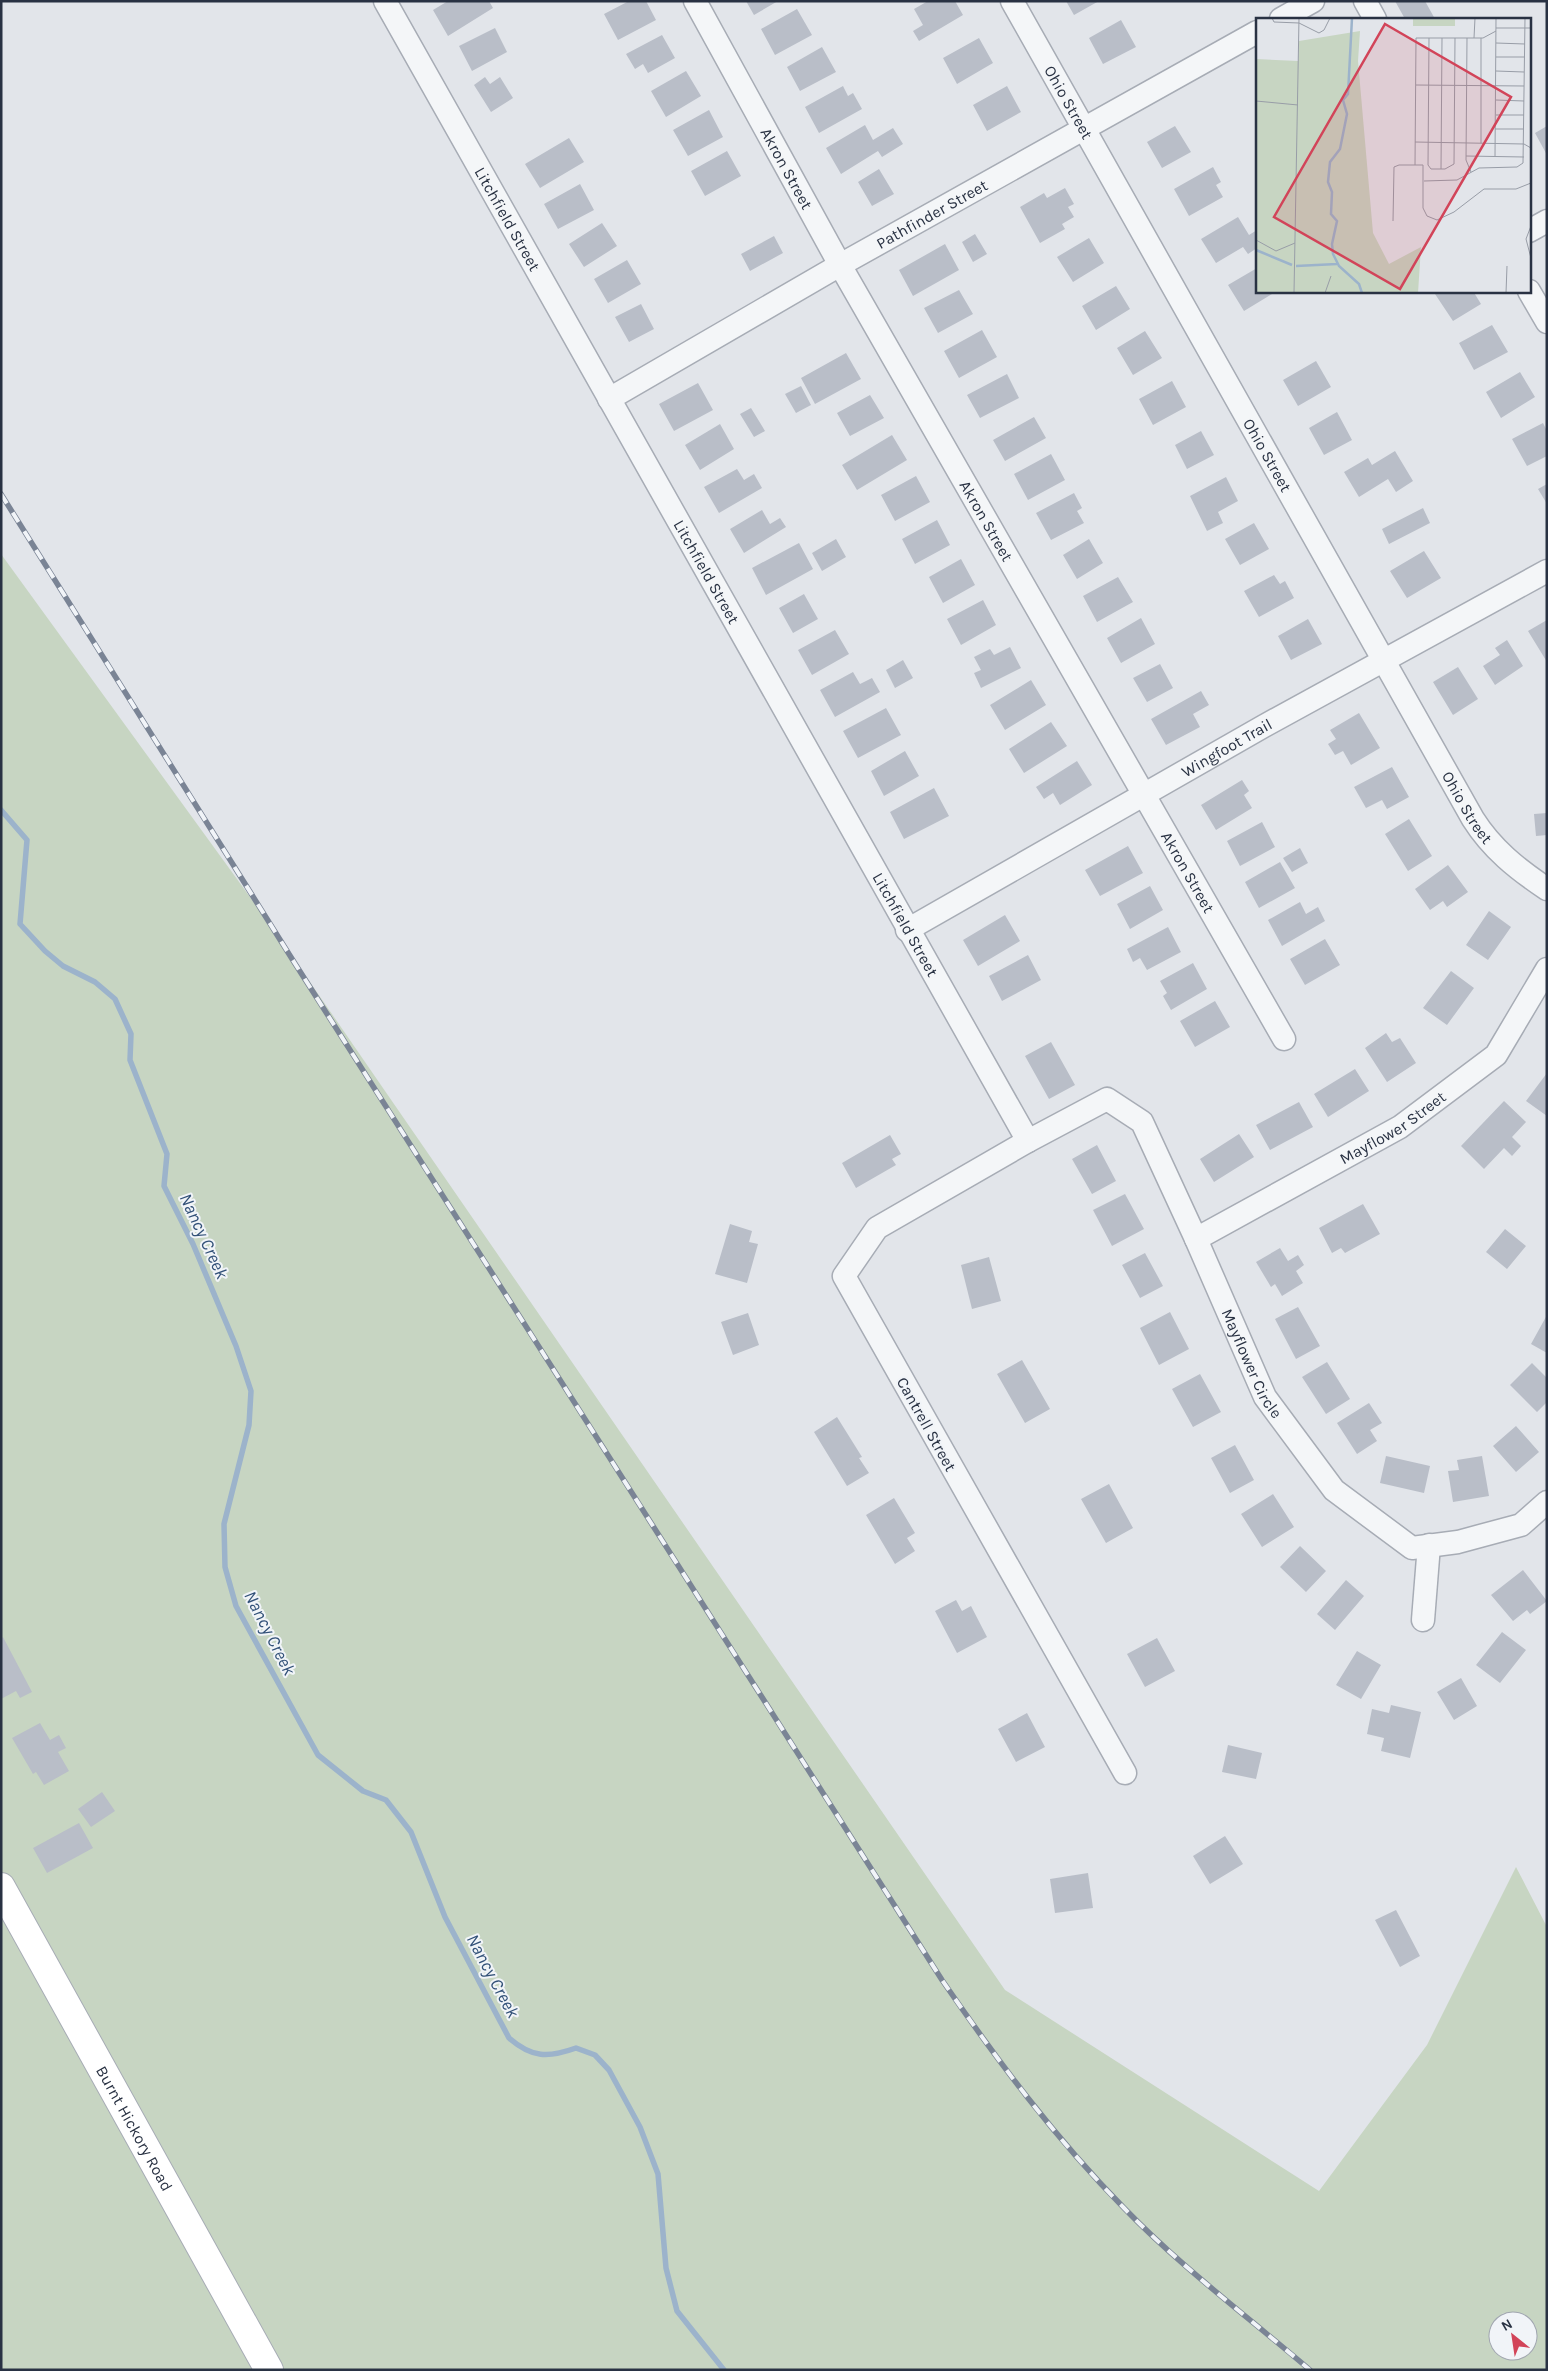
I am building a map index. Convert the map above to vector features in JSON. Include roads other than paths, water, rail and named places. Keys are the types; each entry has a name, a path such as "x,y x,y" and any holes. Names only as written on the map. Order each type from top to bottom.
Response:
{"main road":[{"name":"Burnt Hickory Road","path":"1,1887 269,2370"}],"street":[{"name":"Litchfield Street","path":"386,1 907,930 1028,1141"},
{"name":"Akron Street","path":"695,1 840,265 1284,1039"},
{"name":"Ohio Street","path":"1012,1 1382,662 1473,819 1491,846 1547,889"},
{"path":"1283,18 1312,1"},
{"path":"1365,1 1374,18"},
{"name":"Pathfinder Street","path":"609,399 840,265 1256,33"},
{"path":"1530,230 1547,221"},
{"path":"1530,292 1547,322"},
{"name":"Wingfoot Trail","path":"907,930 1028,863 1145,794 1547,571"},
{"name":"Mayflower Street","path":"1196,1239 1400,1127 1496,1055 1547,969"},
{"name":"Mayflower Circle","path":"1028,1141 1107,1100 1142,1122 1196,1239 1265,1397 1334,1490 1412,1548 1458,1542 1521,1526 1547,1502"},
{"name":"Cantrell Street","path":"1028,1141 877,1228 844,1276 1125,1773"},
{"path":"1423,1620 1429,1545"}],"waterway":[{"name":"Nancy Creek","path":"1,810 27,840 20,924 45,951 63,966 95,982 115,999 131,1034 130,1060 167,1154 164,1186 193,1244 236,1346 251,1391 249,1425 224,1524 225,1567 236,1606 318,1755 363,1791 386,1800 411,1832 445,1917 509,2038 517,2045 533,2053 549,2055 576,2048 595,2055 609,2070 640,2127 658,2174 666,2268 677,2311 724,2370"}],"railway":[{"path":"1,494 294,962 942,1980 1028,2098 1074,2154 1124,2208 1191,2271 1310,2370"}]}
